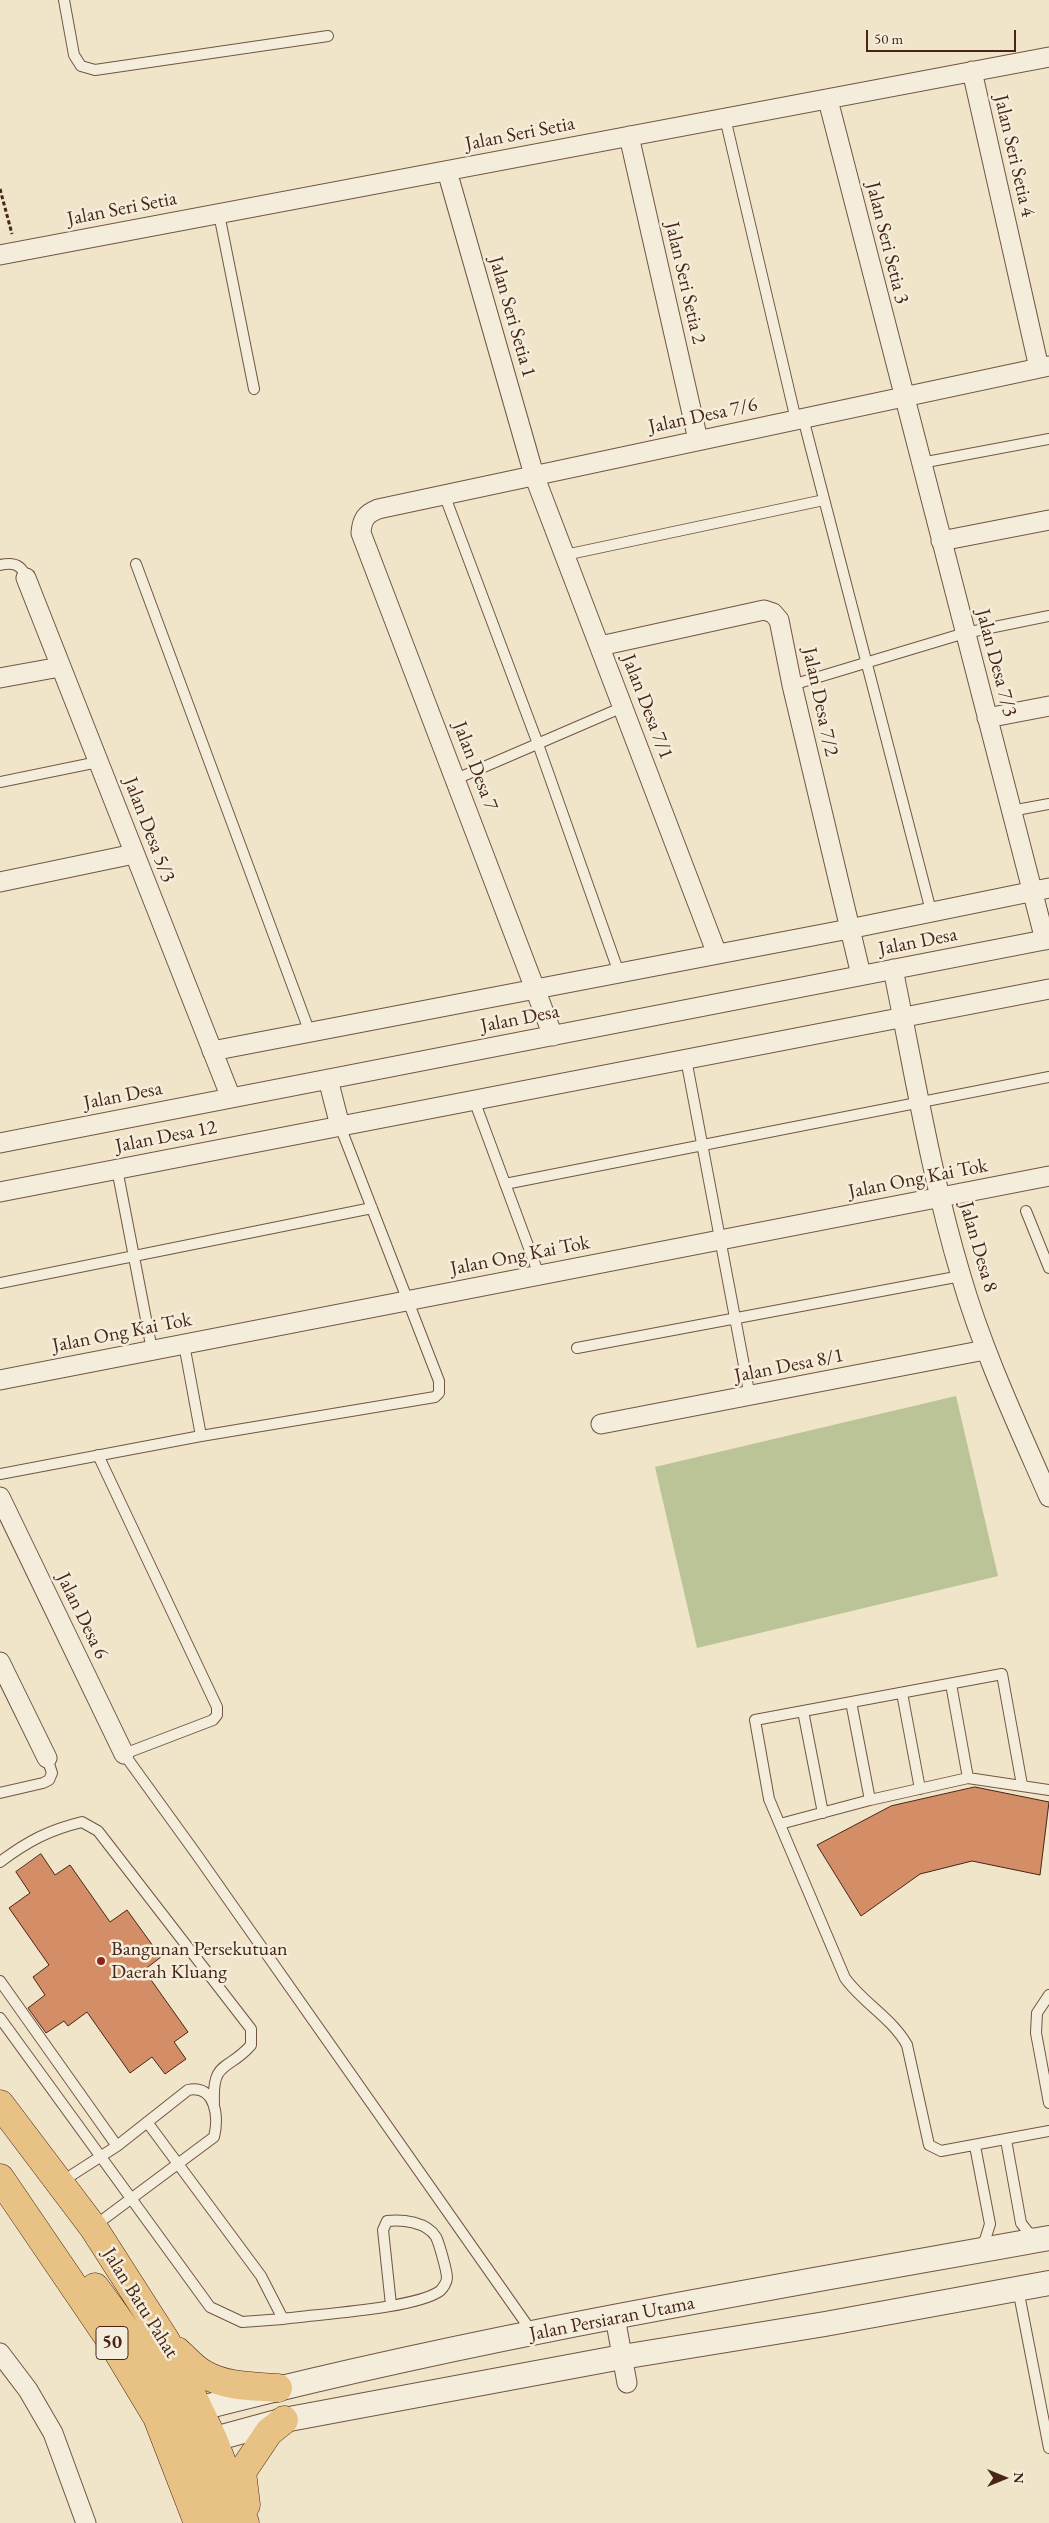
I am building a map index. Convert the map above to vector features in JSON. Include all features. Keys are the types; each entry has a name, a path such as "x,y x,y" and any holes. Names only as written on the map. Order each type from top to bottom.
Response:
{"highway":[{"name":"Jalan Batu Pahat","path":"0,2104 61,2182 93,2227 166,2341 189,2412 202,2442 246,2523"},
{"path":"6,2187 70,2254 189,2412"},
{"name":"50","path":"6,2187 112,2344 157,2417 198,2523"},
{"path":"166,2341 203,2374 242,2386 278,2388"},
{"path":"246,2523 242,2472 270,2432 284,2420"},
{"path":"202,2442 209,2489 218,2523"}],"street":[{"name":"Jalan Seri Setia","path":"8,254 1049,57"},
{"name":"Jalan Seri Setia 4","path":"972,72 1044,367"},
{"name":"Jalan Seri Setia 3","path":"828,100 904,397"},
{"name":"Jalan Seri Setia 2","path":"629,136 698,440"},
{"name":"Jalan Seri Setia 1","path":"446,171 534,475"},
{"name":"Jalan Desa 7/6","path":"368,513 444,494 1044,367"},
{"name":"Jalan Desa 7/3","path":"904,397 1011,811 1040,889 1047,939"},
{"name":"Jalan Desa 7/1","path":"534,475 718,954"},
{"name":"Jalan Desa 7","path":"368,513 362,521 361,533 553,1036"},
{"path":"941,541 1049,520"},
{"name":"Jalan Desa 5/3","path":"26,578 231,1098"},
{"name":"Jalan Desa 7/2","path":"600,646 764,610 773,613 779,620 792,686 861,975"},
{"path":"0,678 60,666"},
{"path":"987,718 1049,706"},
{"path":"0,882 134,854"},
{"name":"Jalan Desa","path":"212,1052 534,988 849,929 1040,889"},
{"name":"Jalan Desa","path":"0,1143 1047,939"},
{"name":"Jalan Desa 8","path":"893,969 940,1197 961,1276 985,1350 1049,1497"},
{"path":"328,1079 340,1126 1049,989"},
{"name":"Jalan Desa 12","path":"0,1192 340,1126"},
{"name":"Jalan Ong Kai Tok","path":"0,1380 1049,1176"},
{"name":"Jalan Desa 8/1","path":"601,1424 750,1397 985,1350"},
{"name":"Jalan Desa 6","path":"0,1497 124,1754"},
{"path":"0,1662 47,1758"},
{"name":"Jalan Persiaran Utama","path":"189,2412 278,2388 615,2317 1046,2238"},
{"name":"Jalan Persiaran Utama","path":"202,2442 284,2420 622,2357 835,2322 1049,2283"},
{"path":"615,2317 627,2382"},
{"path":"0,2354 28,2390 53,2433 86,2523"},
{"path":"316,2380 324,2413"}],"lane":[{"path":"64,0 74,54 82,66 95,70 328,36"},
{"path":"725,118 799,419 824,500 931,911"},
{"path":"219,214 254,389"},
{"path":"921,463 1049,439"},
{"path":"444,494 538,744 619,973"},
{"path":"565,554 824,500"},
{"path":"0,565 17,564 22,568 26,578"},
{"path":"136,564 310,1032"},
{"path":"792,686 965,633 1049,616"},
{"path":"456,779 623,707"},
{"path":"0,782 98,762"},
{"path":"1011,811 1049,804"},
{"path":"686,1060 722,1240 750,1397"},
{"path":"505,1184 1049,1077"},
{"path":"474,1100 539,1275"},
{"path":"0,1474 201,1436 435,1397 440,1389 439,1381 340,1126"},
{"path":"117,1169 152,1350"},
{"path":"0,1283 372,1208"},
{"path":"1026,1211 1049,1268"},
{"path":"577,1348 736,1316 961,1276"},
{"path":"184,1344 201,1436"},
{"path":"98,1455 217,1707 217,1715 213,1720 124,1754 533,2334"},
{"path":"1022,1785 1002,1674 756,1720 769,1799 845,1978 855,1993 899,2030 907,2045 929,2145 941,2151 1049,2131"},
{"path":"951,1684 968,1778"},
{"path":"902,1693 920,1789"},
{"path":"851,1702 870,1800"},
{"path":"803,1711 823,1813"},
{"path":"0,1793 49,1780 52,1773 47,1758"},
{"path":"780,1824 870,1800 968,1778 1049,1790"},
{"path":"0,1862 27,1842 58,1828 82,1822 98,1831 251,2029 251,2046 229,2062 215,2079 214,2103 218,2123 214,2137 93,2227"},
{"path":"0,1981 117,2146"},
{"path":"1049,1995 1037,2012 1036,2032 1044,2052 1049,2103"},
{"path":"0,2018 210,2307 242,2322 283,2319 391,2305 430,2296 443,2289 447,2278 436,2237 421,2226 400,2219 387,2221 384,2230 391,2305"},
{"path":"61,2182 117,2146 188,2090 193,2089 204,2093 214,2103"},
{"path":"147,2122 260,2276 283,2319"},
{"path":"1006,2140 1022,2223 1028,2232 1046,2238"},
{"path":"974,2146 990,2224 985,2240 974,2252"},
{"path":"1018,2290 1049,2448"}],"path":[{"path":"0,189 8,254"}],"green space":[{"path":"956,1396 998,1576 697,1648 655,1467"}],"building":[{"path":"975,1787 1049,1802 1040,1875 972,1861 920,1874 861,1916 817,1845 891,1806"},
{"name":"Bangunan Persekutuan Daerah Kluang","path":"41,1854 55,1875 70,1865 110,1922 127,1910 161,1957 144,1970 188,2032 174,2042 186,2059 165,2074 152,2057 130,2073 87,2012 68,2026 64,2021 46,2033 28,2008 45,1995 33,1977 49,1965 9,1908 30,1893 16,1872"}],"place":[{"name":"Bangunan Persekutuan Daerah Kluang","path":"101,1961"}]}
